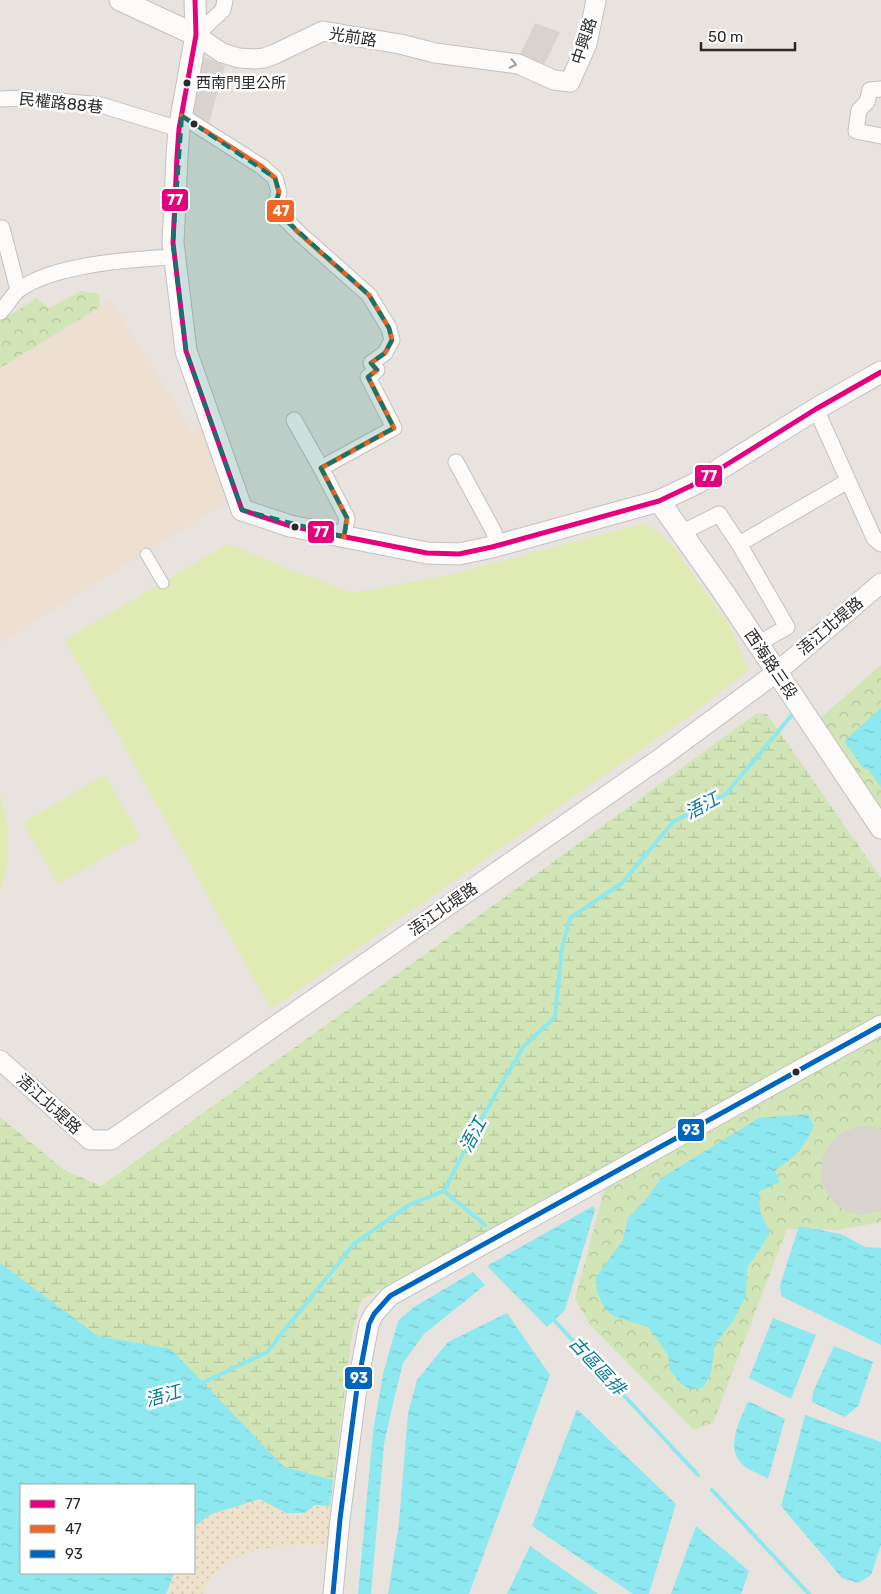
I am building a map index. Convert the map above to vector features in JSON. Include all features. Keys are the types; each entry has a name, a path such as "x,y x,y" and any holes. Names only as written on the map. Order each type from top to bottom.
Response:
{"main road":[{"name":"光前路","path":"120,0 196,35"},
{"path":"195,0 196,35 181,123 174,192 174,257 186,351 242,510 290,526 436,554 459,554 497,546 659,501 697,483 816,409 881,372"},
{"name":"西海路三段","path":"659,501 758,644 881,828"}],"street":[{"path":"196,35 223,10 225,0"},
{"name":"中興路","path":"570,82 587,44 596,0"},
{"name":"光前路","path":"196,35 222,53 247,59 264,58 322,31 400,44 435,53 518,64 554,80 570,82"},
{"path":"881,89 870,90 867,102 859,110 856,131 881,136"},
{"name":"民權路88巷","path":"0,99 27,98 101,105 181,123 261,166 275,178 279,192 276,203 286,220 299,234 369,295 389,328 392,340 385,353 371,363 377,370 368,377 394,428 321,468"},
{"path":"2,228 18,290"},
{"path":"0,312 18,290 39,278 81,267 111,262 174,257"},
{"path":"816,409 874,538 881,544"},
{"path":"294,420 347,518 344,537"},
{"path":"456,462 494,532 497,546"},
{"path":"739,544 848,481"},
{"path":"681,533 719,514 739,544 787,627 758,644"},
{"path":"146,554 163,583"},
{"name":"浯江北堤路","path":"0,1060 90,1140 112,1140 662,758 777,672 881,583"},
{"path":"333,1594 357,1388 369,1324 374,1314 390,1296 881,1025"}],"highlighted area":[{"path":"182,116 275,178 279,192 276,203 286,220 369,295 389,328 392,340 385,353 371,363 377,370 368,377 394,428 321,468 347,518 344,537 242,510 186,351 173,243"}],"shaded area":[{"path":"535,23 560,32 543,67 519,57"},
{"path":"197,54 225,66 208,127 183,118"},
{"path":"111,300 193,433 201,428 227,502 0,643 0,368"},
{"path":"869,1126 881,1129 881,1211 862,1215 849,1212 837,1205 828,1195 822,1182 821,1169 823,1156 830,1144 841,1133 855,1127"}],"green space":[{"path":"81,291 99,294 100,307 0,368 0,321 37,298 49,308"},
{"path":"646,523 673,546 730,627 749,670 689,716 271,1009 65,640 228,544 352,593 448,575"},
{"path":"881,665 881,815 817,721"},
{"path":"757,713 767,714 881,878 881,1015 361,1300 352,1335 330,1506 315,1505 211,1514 195,1526 195,1484 20,1484 20,1574 174,1574 166,1594 0,1594 0,1117 64,1170 101,1186 501,900"},
{"path":"105,775 140,837 58,884 23,823"},
{"path":"0,794 8,831 8,855 0,892"},
{"path":"881,1035 881,1222 837,1230 787,1229 713,1423 694,1430 590,1325 575,1299 606,1183"}],"sand":[{"path":"260,1499 286,1513 305,1513 315,1505 330,1506 329,1544 274,1547 256,1551 240,1556 225,1565 212,1577 202,1594 166,1594 174,1574 195,1574 195,1526 211,1514"}],"water":[{"path":"881,708 881,787 868,769 863,768 844,741"},
{"path":"808,1114 814,1126 806,1141 793,1156 775,1171 780,1182 759,1192 760,1211 770,1232 747,1267 746,1296 733,1321 715,1344 711,1373 703,1388 690,1389 680,1383 670,1370 668,1355 648,1327 613,1316 604,1308 597,1292 596,1277 623,1240 628,1218 647,1198 661,1178 759,1118"},
{"path":"593,1206 595,1210 565,1310 547,1327 487,1266"},
{"path":"799,1226 841,1234 865,1247 881,1248 881,1345 781,1296 780,1285"},
{"path":"0,1263 98,1336 171,1349 284,1467 333,1480 330,1506 315,1505 305,1513 286,1513 260,1499 211,1514 195,1526 195,1484 20,1484 20,1574 174,1574 166,1594 0,1594"},
{"path":"473,1272 485,1285 424,1334 403,1363 384,1444 371,1594 358,1594 373,1432 383,1374 398,1321 414,1307"},
{"path":"507,1313 550,1375 469,1594 388,1594 399,1523 408,1413 417,1380 448,1342"},
{"path":"773,1318 816,1335 791,1399 749,1378"},
{"path":"834,1346 873,1362 858,1406 845,1417 812,1402 813,1392"},
{"path":"748,1401 785,1419 768,1479 750,1470 736,1456 734,1440 738,1424"},
{"path":"577,1409 676,1504 649,1594 633,1594 532,1526"},
{"path":"805,1415 881,1442 881,1545 871,1575 858,1583 842,1578 781,1506"},
{"path":"696,1526 749,1571 741,1594 671,1594"},
{"path":"530,1546 598,1594 507,1594"}],"waterway":[{"name":"浯江","path":"200,1384 267,1352 354,1244 409,1205 444,1191 474,1132 523,1047 555,1017 562,948 570,918 622,883 673,822 726,794 791,716"},
{"name":"古區區排","path":"444,1191 485,1225"},
{"name":"古區區排","path":"552,1318 698,1475"},
{"name":"古區區排","path":"712,1490 809,1594"}],"transit line":[{"name":"77","path":"195,0 196,35 179,129 173,243 186,351 242,510 290,526 427,553 459,554 492,547 659,501 697,483 816,409 881,372"},
{"name":"47","path":"182,116 261,166 275,178 279,192 276,203 286,220 369,295 389,328 392,340 385,353 371,363 377,370 368,377 394,428 321,468 347,518 344,537"},
{"name":"93","path":"333,1594 340,1519 357,1388 369,1324 374,1314 390,1296 881,1025"}],"place":[{"name":"西南門里公所","path":"187,83"}]}
